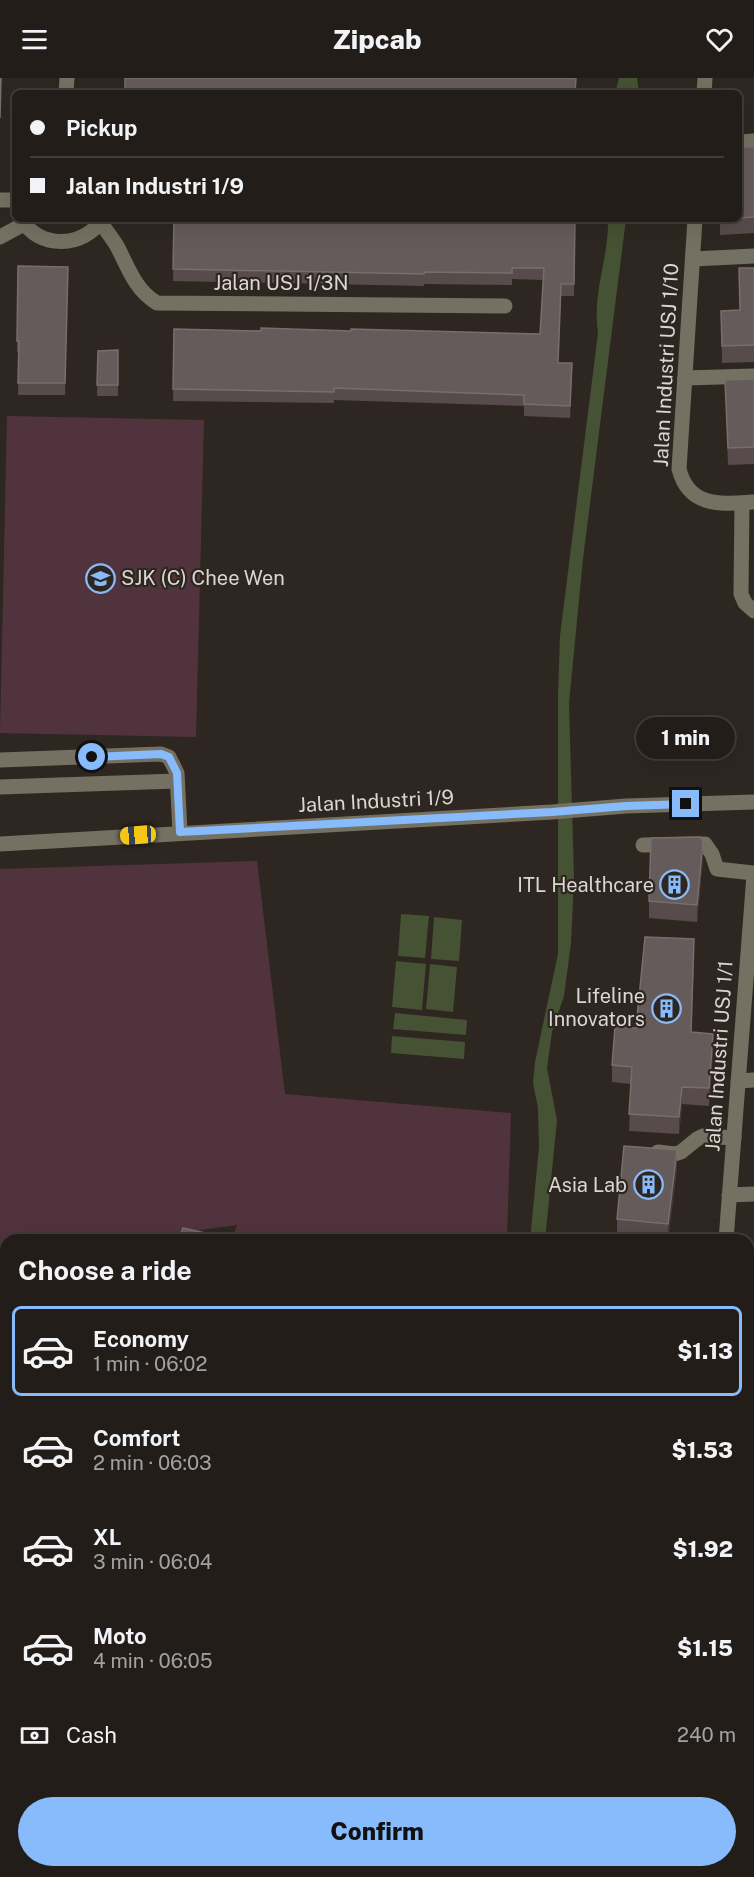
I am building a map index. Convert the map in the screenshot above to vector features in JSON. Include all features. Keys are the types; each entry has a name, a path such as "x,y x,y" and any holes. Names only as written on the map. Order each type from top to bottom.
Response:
{"street":[{"path":"0,237 22,222"},
{"path":"24,222 37,235 54,242 71,241 88,235 100,222"},
{"name":"Jalan USJ 1/3N","path":"102,222 116,244 137,286 147,298 157,303 505,306"},
{"name":"Jalan Industri USJ 1/10","path":"695,222 679,469 682,482 688,491 710,502 748,502"},
{"path":"693,259 754,256"},
{"path":"685,378 754,376"},
{"path":"748,502 741,594 745,603 754,611"},
{"path":"0,760 161,754 169,757 177,781 180,832"},
{"path":"0,787 177,781"},
{"name":"Jalan Industri 1/9","path":"0,844 578,809 751,804"},
{"path":"643,845 705,844 712,854 717,869 754,874"},
{"name":"Jalan Industri USJ 1/1","path":"726,1234 754,874"},
{"path":"738,1081 754,1080"},
{"path":"640,1150 675,1154 703,1136 734,1138"},
{"path":"729,1195 754,1194"}],"shaded area":[{"path":"619,78 637,78 639,90 616,90"},
{"path":"608,222 626,222 583,559 569,703 574,878 571,943 564,996 552,1032 547,1068 557,1120 546,1234 531,1234 539,1147 538,1108 533,1083 535,1062 558,954 560,636 598,333 597,303"},
{"name":"SJK (C) Chee Wen","path":"7,416 204,420 196,737 0,733"},
{"path":"257,861 285,1094 511,1113 507,1234 234,1234 237,1225 172,1234 0,1234 0,869"},
{"path":"401,914 429,916 425,958 398,956"},
{"path":"434,917 462,920 459,961 431,959"},
{"path":"396,961 426,964 422,1010 392,1007"},
{"path":"430,964 457,967 453,1012 426,1009"},
{"path":"395,1013 467,1020 466,1035 393,1029"},
{"path":"392,1036 465,1042 464,1059 391,1053"}],"building":[{"path":"125,78 576,78 575,90 125,90"},
{"path":"742,147 754,147 754,217 742,218"},
{"path":"174,222 575,222 574,284 561,284 558,363 572,363 570,406 524,404 524,395 334,388 334,392 173,389 174,329 261,331 261,328 351,331 351,329 540,334 544,268 512,268 512,273 424,272 424,274 173,269"},
{"path":"18,266 68,267 65,383 18,383"},
{"path":"739,268 754,268 754,345 722,346 721,311 740,310"},
{"path":"118,350 118,385 97,385 98,351"},
{"path":"754,379 754,447 728,448 725,380"},
{"name":"ITL Healthcare","path":"700,837 703,841 697,905 649,901 651,838"},
{"path":"645,937 694,939 691,1032 713,1034 709,1088 682,1087 679,1117 629,1114 632,1067 612,1065 615,1027 636,1028"},
{"path":"624,1146 677,1150 668,1224 617,1219"},
{"path":"183,1228 210,1234 181,1234"}],"place":[{"name":"SJK (C) Chee Wen","path":"100,578"},
{"name":"ITL Healthcare","path":"675,885"},
{"name":"Lifeline Innovators","path":"666,1008"},
{"name":"Asia Lab","path":"648,1185"}],"route":[{"path":"92,757 161,754 169,757 177,773 180,832 686,804"}]}
